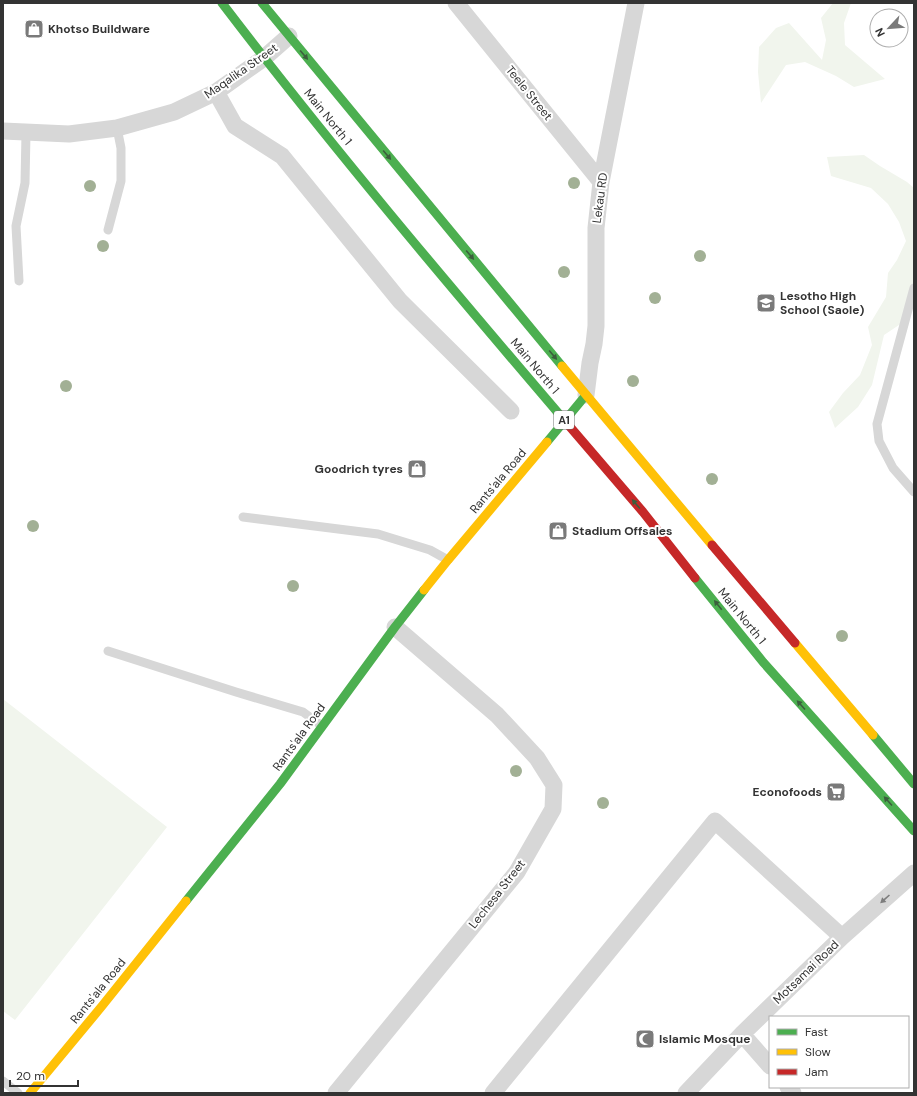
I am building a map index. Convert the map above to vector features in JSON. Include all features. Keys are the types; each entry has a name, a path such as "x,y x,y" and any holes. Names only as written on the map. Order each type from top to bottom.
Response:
{"main road":[{"name":"Main North 1","path":"222,3 264,58 362,179 643,512 764,662 914,831"},
{"name":"Main North 1","path":"262,3 586,395 914,784"},
{"name":"Rants'ala Road","path":"30,1093 102,1006 275,790 395,627 448,560 586,395"}],"street":[{"name":"Teele Street","path":"456,3 602,182"},
{"name":"Lekau RD","path":"586,395 596,326 596,228 602,182 636,3"},
{"name":"Maqalika Street","path":"3,131 69,134 117,128 174,112 216,92 264,58 289,36"},
{"path":"216,92 235,126 282,156 400,301 511,411"},
{"name":"Lechesa Street","path":"336,1093 517,872 553,809 554,785 537,758 497,715 395,627"},
{"path":"493,1093 715,821 842,937"},
{"name":"Motsamai Road","path":"686,1093 742,1034 842,937 914,873"},
{"path":"742,1034 769,1065"}],"lane":[{"path":"108,230 121,181 121,148 117,128"},
{"path":"19,281 16,226 25,183 26,133"},
{"path":"914,288 878,424 879,441 893,468 914,492"},
{"path":"243,517 378,534 430,550 448,560"},
{"path":"108,651 303,712 322,726"},
{"path":"3,1081 18,1093"}],"shaded area":[{"path":"833,3 851,3 844,23 845,45 885,79 854,87 836,76 805,62 786,65 761,103 758,72 759,47 776,28 789,23 822,60 826,40 821,18"},
{"path":"864,155 914,188 914,301 902,323 884,335 872,385 858,407 835,428 829,412 843,393 860,375 872,345 868,327 886,297 888,273 897,260 906,241 899,222 888,204 871,188 831,176 827,157"},
{"path":"3,699 167,827 15,1020 3,1011"}],"traffic: fast":[{"path":"222,3 348,162 565,421"},
{"path":"262,3 562,366"},
{"path":"547,442 586,395"},
{"path":"695,578 763,662 914,831"},
{"path":"186,901 280,784 395,627 424,590"},
{"path":"873,735 914,784"}],"traffic: slow":[{"path":"562,366 712,545"},
{"path":"424,590 547,442"},
{"path":"795,643 873,735"},
{"path":"30,1093 186,901"}],"traffic: jam":[{"path":"565,421 643,512 695,578"},
{"path":"712,545 795,643"}],"place":[{"name":"Khotso Buildware","path":"34,29"},
{"name":"Lesotho High School (Saole)","path":"766,303"},
{"name":"Goodrich tyres","path":"417,469"},
{"name":"Stadium Offsales","path":"558,531"},
{"name":"Econofoods","path":"836,792"},
{"name":"Islamic Mosque","path":"645,1039"}]}
